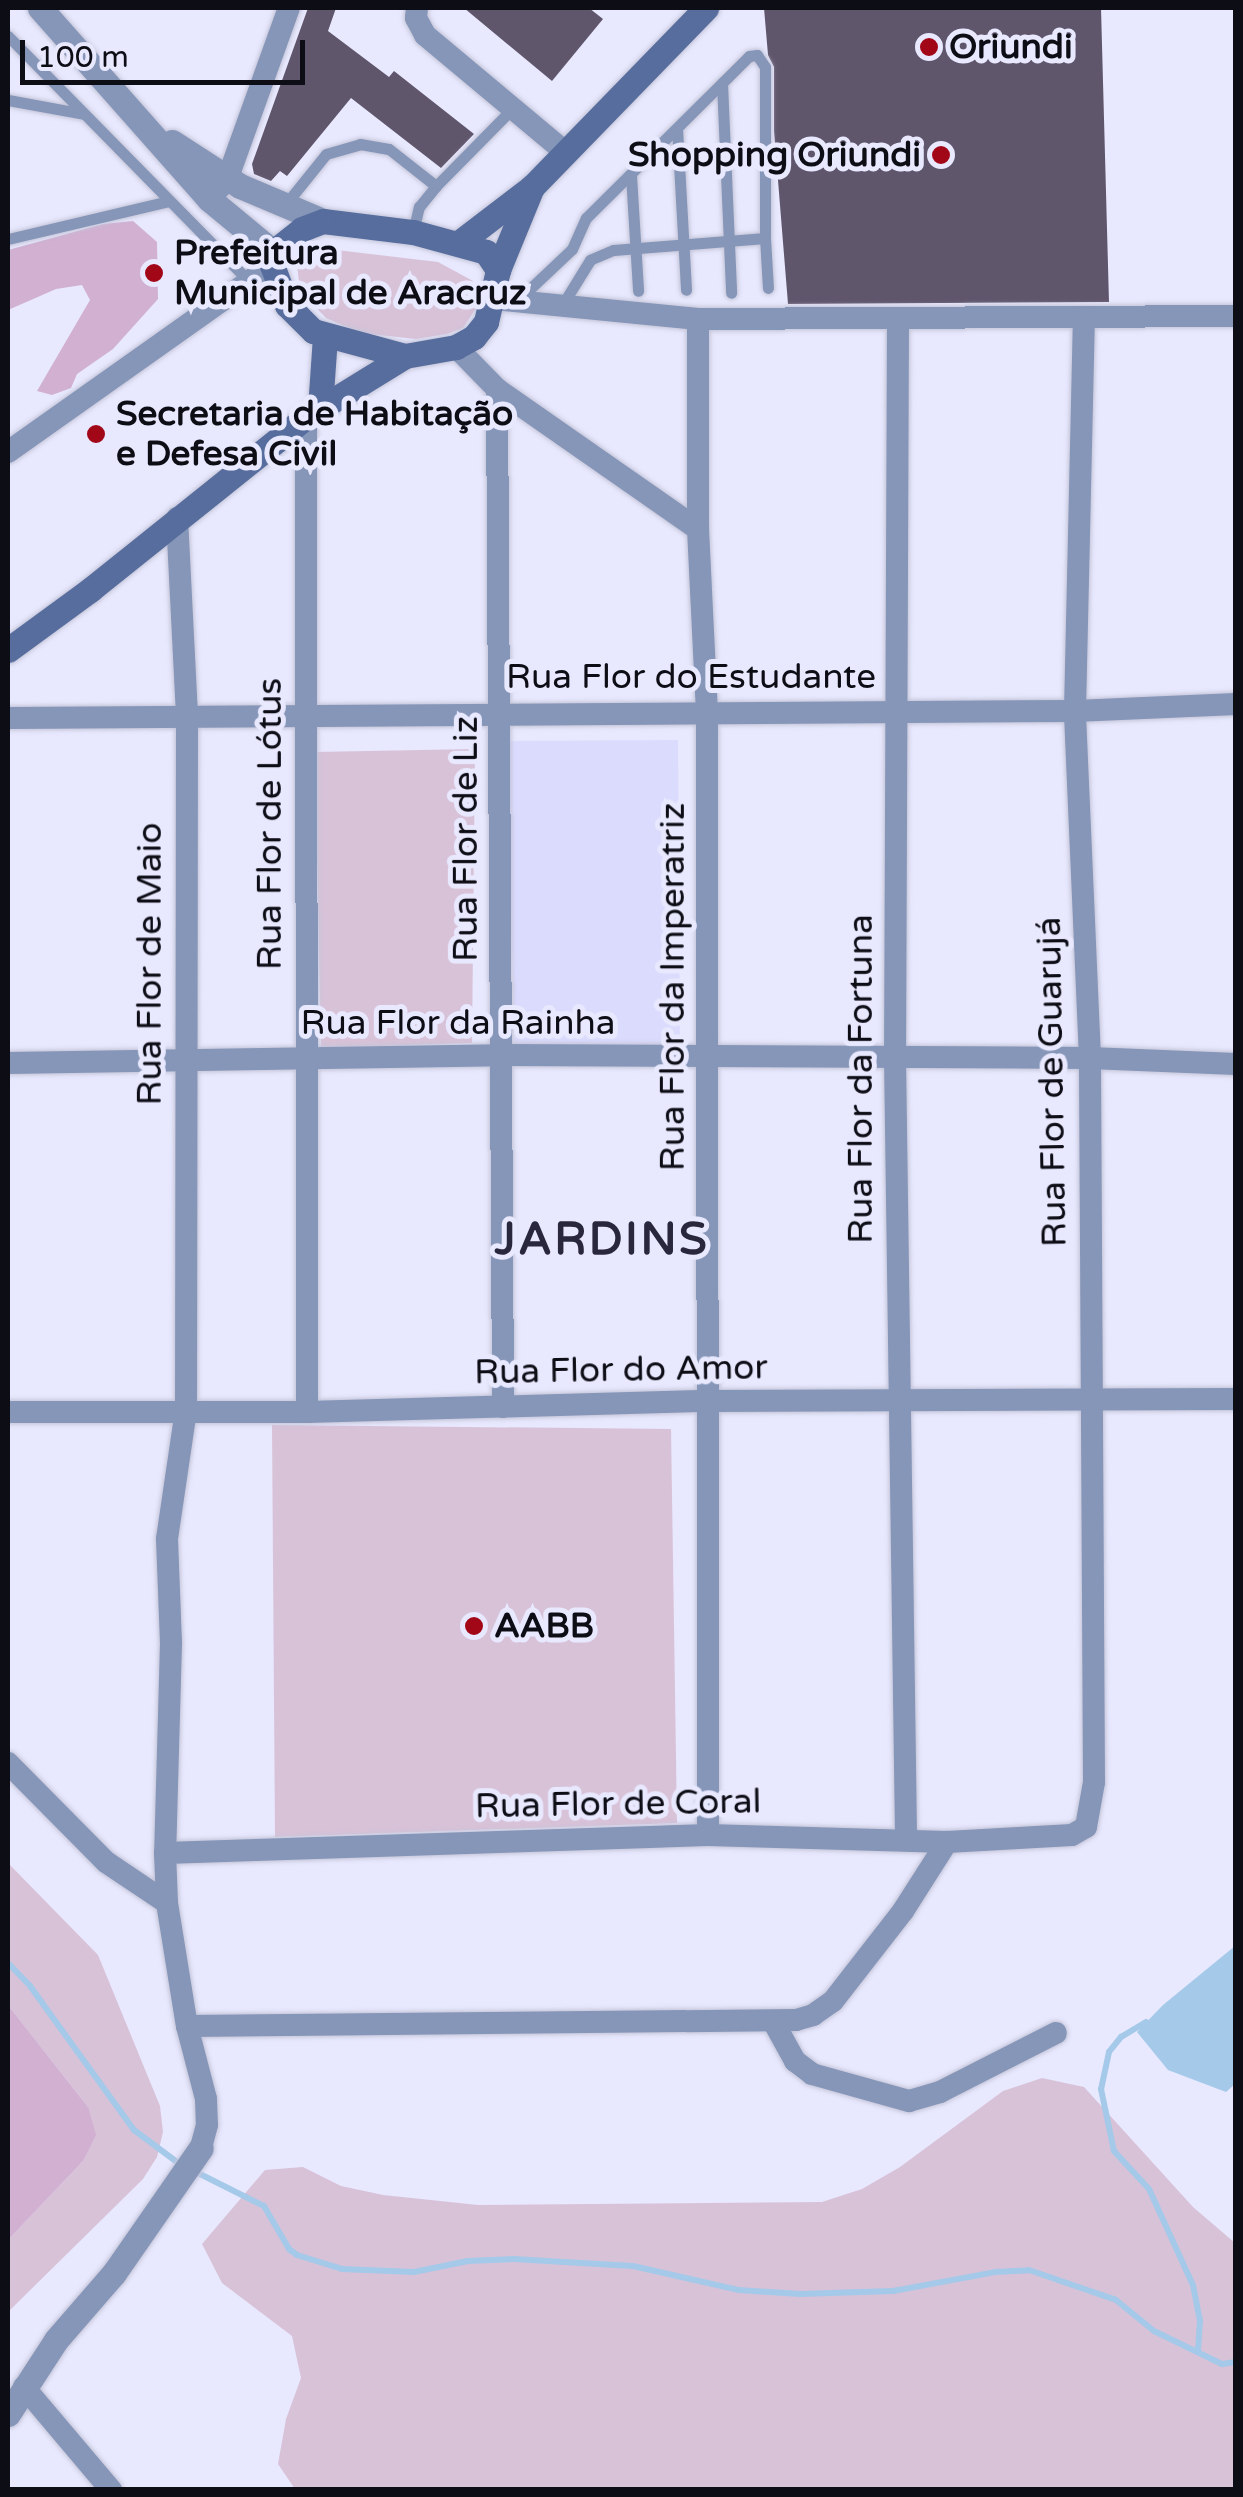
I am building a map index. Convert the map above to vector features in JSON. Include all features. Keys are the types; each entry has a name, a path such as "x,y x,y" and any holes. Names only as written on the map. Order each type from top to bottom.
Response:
{"main road":[{"path":"460,242 532,187 706,8"},
{"path":"498,270 532,187"},
{"path":"8,650 90,590 313,412 405,356 456,347 474,337 505,301 498,270 486,252 460,242 323,221 302,229 273,258 288,304 302,322 325,336 405,356"},
{"path":"313,412 325,336"}],"street":[{"path":"8,452 249,282 273,258 209,199 40,8"},
{"path":"417,8 416,18 424,34 566,152"},
{"path":"209,199 227,180 286,9"},
{"path":"143,122 227,180 323,221"},
{"path":"505,301 698,319 1236,316"},
{"name":"Rua Flor de Guarujá","path":"1072,1835 1086,1827 1094,1782 1090,1058 1075,711 1084,318"},
{"name":"Rua Flor da Imperatriz","path":"698,319 698,530 706,712 708,1834"},
{"name":"Rua Flor da Fortuna","path":"898,319 895,1057 906,1839"},
{"path":"456,347 497,389 698,530"},
{"name":"Rua Flor de Liz","path":"497,389 503,1407"},
{"name":"Rua Flor de Lótus","path":"307,1412 304,714 313,412"},
{"name":"Rua Flor de Maio","path":"177,518 187,716 186,1410 167,1539 171,1643 165,1852 167,1903 187,2026 206,2099 207,2125 201,2148"},
{"name":"Rua Flor do Estudante","path":"8,718 1075,711 1236,704"},
{"name":"Rua Flor da Rainha","path":"8,1063 501,1055 1090,1058 1236,1064"},
{"name":"Rua Flor do Amor","path":"8,1412 307,1412 708,1401 898,1404 1092,1398 1236,1399"},
{"path":"8,1764 106,1862 167,1903"},
{"name":"Rua Flor de Coral","path":"165,1852 708,1834 947,1842 1072,1835"},
{"path":"187,2026 773,2021 812,2016 833,2001 903,1911 947,1842"},
{"path":"773,2021 795,2061 812,2074 909,2101 940,2092 1056,2033"},
{"path":"8,2414 24,2387 173,2194 201,2148"},
{"path":"24,2387 111,2490"}],"lane":[{"path":"8,36 249,282"},
{"path":"505,301 572,249 586,218 749,56 757,55 764,61 764,238 768,288"},
{"path":"722,83 731,293"},
{"path":"8,100 84,114"},
{"path":"413,232 419,207 436,186 514,108"},
{"path":"678,128 686,290"},
{"path":"284,205 326,154 360,144 388,149 436,186"},
{"path":"630,176 638,290"},
{"path":"8,239 169,200"},
{"path":"561,307 590,260 613,250 764,238"}],"shaded area":[{"path":"133,221 157,242 158,299 113,349 77,374 71,388 52,395 37,391 90,300 82,285 56,289 8,310 8,250 103,224"},
{"path":"311,247 438,262 473,281 479,304 463,328 447,334 416,339 360,333 326,318 300,291 297,265"},
{"path":"678,740 680,1048 515,1045 506,741"},
{"path":"475,749 472,1043 321,1048 315,752"},
{"name":"AABB","path":"272,1425 671,1429 677,1823 275,1837"},
{"path":"8,1863 98,1955 160,2106 163,2132 157,2157 143,2179 8,2312 8,2240 83,2161 88,2107 8,2005"},
{"path":"1235,1946 1235,2084 1226,2092 1168,2070 1137,2032 1163,2005"},
{"path":"8,2005 88,2107 96,2135 83,2161 8,2240"},
{"path":"1042,2078 1084,2087 1193,2207 1235,2243 1235,2489 295,2489 278,2464 286,2419 301,2378 292,2336 222,2283 202,2244 265,2170 303,2167 341,2186 383,2195 478,2205 822,2202 862,2189 900,2167 1003,2091"}],"building":[{"path":"308,8 336,8 328,31 389,77 394,71 474,134 441,168 351,98 287,176 280,171 271,181 254,174 252,164"},
{"path":"464,8 589,8 603,19 552,81"},
{"name":"Shopping Oriundi","path":"764,8 1101,8 1109,302 788,304 774,131 774,67 768,55"}],"waterway":[{"path":"8,1963 30,1986 134,2130 181,2165"},
{"path":"1146,2022 1121,2037 1109,2052 1101,2089 1114,2151 1149,2189 1193,2285 1200,2321 1198,2349"},
{"path":"192,2170 264,2206 289,2249 297,2255 342,2269 414,2272 468,2261 513,2259 633,2266 739,2290 800,2294 893,2291 996,2272 1029,2270 1116,2300 1154,2331 1222,2364 1236,2362"}],"place":[{"name":"Oriundi","path":"929,47"},
{"name":"Shopping Oriundi","path":"941,155"},
{"name":"Prefeitura Municipal de Aracruz","path":"154,273"},
{"name":"Secretaria de Habitação e Defesa Civil","path":"96,434"},
{"name":"AABB","path":"474,1626"}],"district":[{"name":"JARDINS","path":"602,1241"}]}
